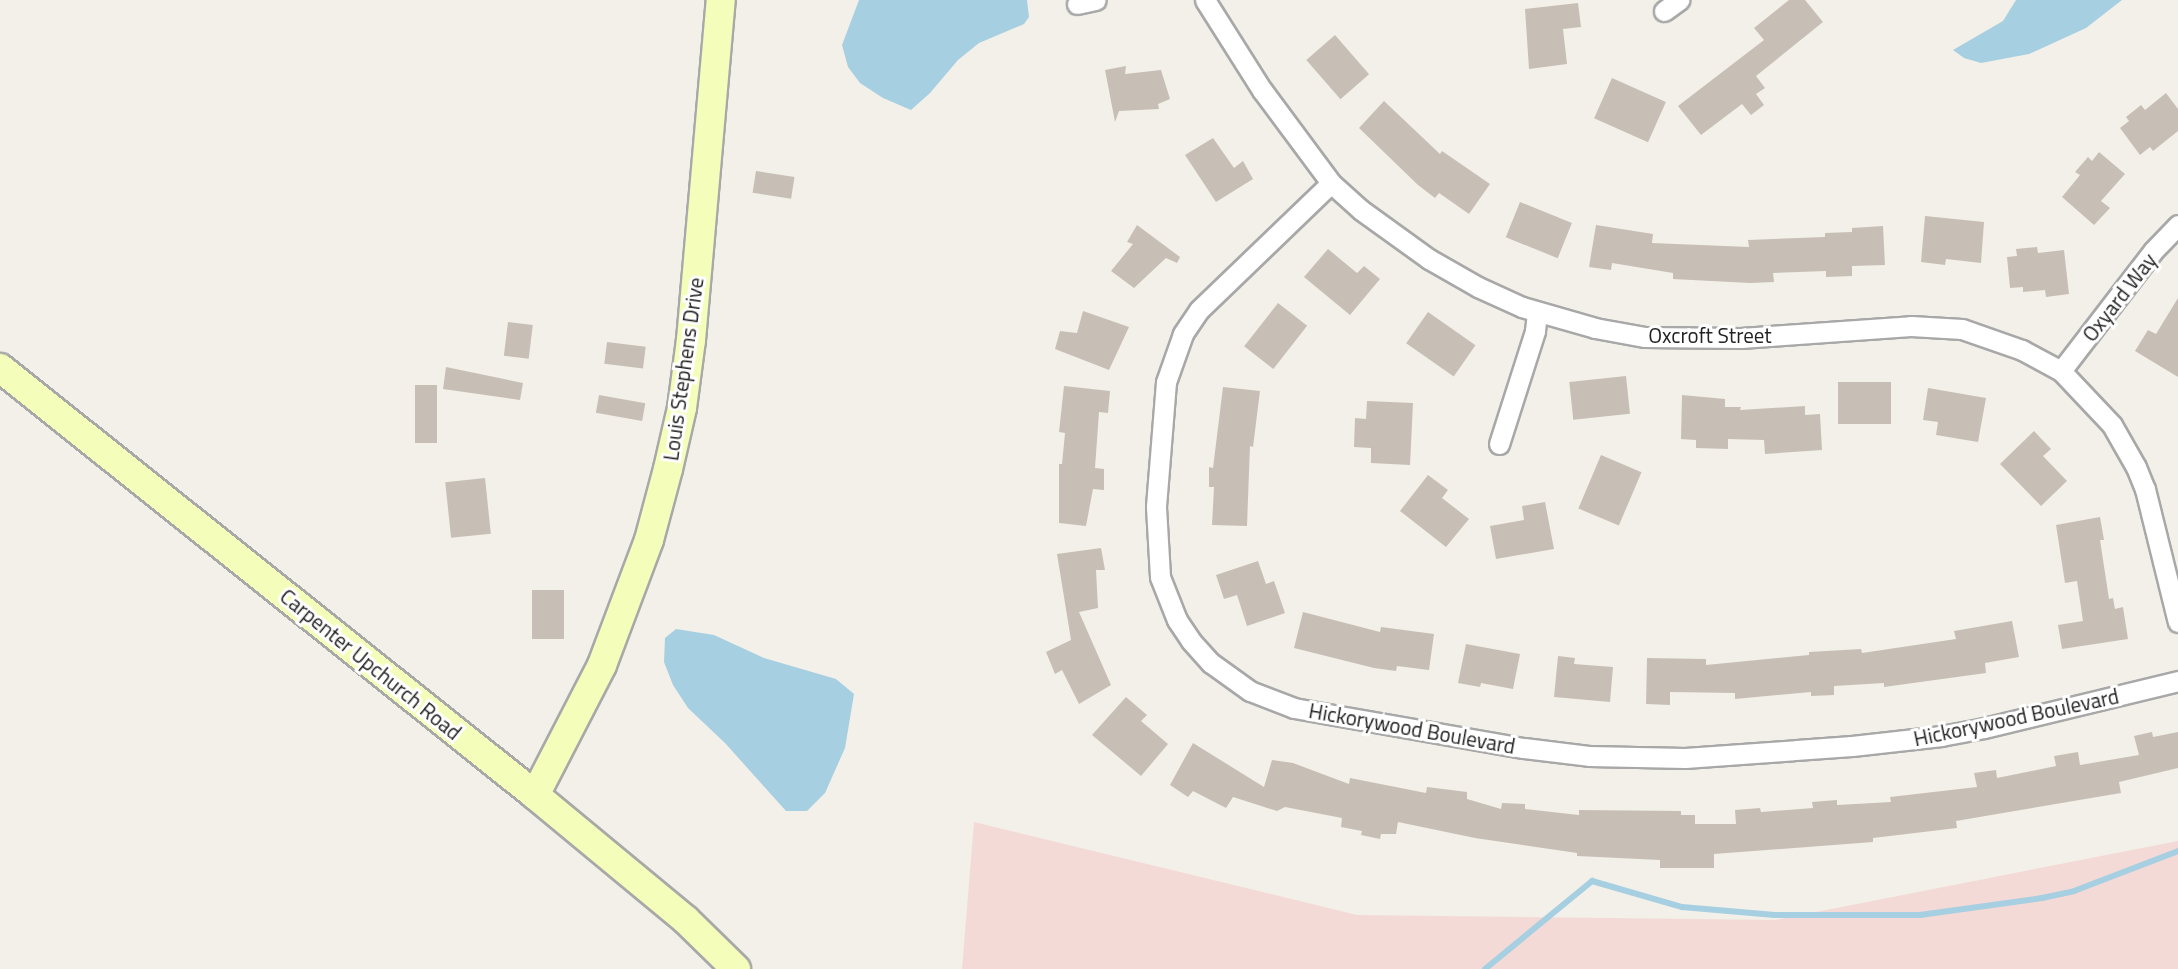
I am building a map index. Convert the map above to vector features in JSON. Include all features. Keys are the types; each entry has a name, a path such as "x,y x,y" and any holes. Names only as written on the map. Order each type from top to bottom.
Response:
{"street":[{"name":"Louis Stephens Drive","path":"535,795 603,665 645,553 668,469 682,408 691,340 721,0"},
{"path":"1077,4 1096,0"},
{"name":"Oxcroft Street","path":"1205,0 1262,90 1331,183 1361,210 1429,259 1478,287 1537,313 1633,335 1695,339 1911,326 1962,329 2022,350 2062,371 2112,425 2136,467 2145,489 2178,622"},
{"name":"Hickorywood Boulevard","path":"1331,183 1199,310 1183,334 1166,382 1156,507 1160,577 1177,620 1191,641 1211,663 1250,691 1294,708 1524,748 1589,756 1685,758 1852,746 1941,736 2178,681"},
{"name":"Oxyard Way","path":"2062,371 2154,251 2178,225"},
{"path":"1499,444 1535,331 1537,313"},
{"name":"Carpenter Upchurch Road","path":"0,368 535,795 686,920 736,969"}],"shaded area":[{"path":"974,822 1357,915 1775,920 2178,841 2178,969 962,969"}],"water":[{"path":"859,0 1027,0 1029,17 1024,24 979,43 958,60 930,93 911,110 883,98 860,83 848,67 842,45"},
{"path":"2016,0 2122,0 2086,28 2029,54 1981,63 1964,58 1953,50 2003,21"},
{"path":"676,629 714,635 764,658 836,679 854,694 845,748 825,793 807,811 786,811 725,743 688,708 673,685 664,662 665,638"}],"building":[{"path":"1789,0 1805,0 1823,22 1756,76 1765,88 1756,94 1764,105 1751,115 1742,104 1701,135 1678,106 1764,40 1754,28"},
{"path":"1578,3 1581,27 1563,29 1567,64 1529,69 1525,9"},
{"path":"1335,35 1369,74 1340,99 1306,60"},
{"path":"1126,66 1125,74 1161,70 1170,99 1158,104 1159,109 1119,111 1115,122 1105,70"},
{"path":"1612,78 1666,102 1648,142 1594,118"},
{"path":"2166,93 2178,109 2178,131 2153,151 2150,147 2140,155 2120,128 2129,121 2126,117 2141,105 2145,110"},
{"path":"1384,101 1440,154 1442,151 1490,184 1469,214 1439,193 1435,198 1418,185 1359,128"},
{"path":"1213,138 1234,168 1243,161 1253,179 1216,202 1185,155"},
{"path":"2099,152 2125,174 2101,201 2110,208 2094,225 2062,197 2080,175 2075,172 2088,157 2092,161"},
{"path":"756,171 795,177 791,199 753,193"},
{"path":"1520,202 1572,223 1558,258 1506,237"},
{"path":"1925,216 1984,222 1981,263 1946,259 1945,265 1921,262"},
{"path":"1137,225 1180,257 1177,263 1166,258 1134,288 1111,271 1133,244 1127,242"},
{"path":"1596,225 1653,234 1652,243 1749,247 1748,240 1825,237 1825,233 1852,232 1852,228 1883,226 1885,265 1852,266 1852,276 1826,277 1826,271 1773,273 1774,282 1673,279 1673,273 1612,263 1611,270 1589,267"},
{"path":"2037,247 2038,253 2064,250 2069,294 2046,297 2045,290 2023,292 2023,287 2010,288 2007,257 2017,256 2016,249"},
{"path":"1328,249 1357,273 1364,266 1380,279 1350,315 1304,277"},
{"path":"2178,298 2178,377 2135,351 2148,330 2156,334"},
{"path":"1278,303 1307,326 1273,369 1244,346"},
{"path":"1083,311 1129,327 1109,370 1055,349 1060,331 1077,333"},
{"path":"1428,312 1476,345 1454,376 1406,343"},
{"path":"508,322 533,325 529,359 504,356"},
{"path":"607,342 646,347 643,369 604,364"},
{"path":"446,367 523,383 520,400 443,389"},
{"path":"1626,376 1630,414 1573,420 1569,382"},
{"path":"1838,382 1891,382 1891,424 1838,424"},
{"path":"415,385 437,385 437,443 415,443"},
{"path":"1064,386 1110,391 1108,413 1099,412 1095,468 1104,469 1104,490 1093,489 1086,526 1059,523 1059,464 1062,464 1065,433 1059,432"},
{"path":"1223,387 1260,391 1253,447 1250,446 1247,526 1212,525 1214,487 1209,487 1209,467 1213,468"},
{"path":"1928,388 1986,398 1978,442 1936,435 1938,422 1923,420"},
{"path":"599,395 645,403 642,421 596,413"},
{"path":"1682,395 1725,399 1725,407 1741,407 1740,410 1805,406 1805,415 1820,414 1822,450 1765,454 1764,440 1728,439 1728,449 1696,448 1696,440 1681,439"},
{"path":"1367,401 1413,403 1410,465 1371,463 1371,448 1354,447 1355,418 1366,419"},
{"path":"2034,431 2051,449 2043,456 2067,481 2041,506 2000,464"},
{"path":"1601,455 1642,472 1619,526 1578,508"},
{"path":"1428,475 1448,490 1442,498 1469,519 1446,547 1400,511"},
{"path":"485,478 491,534 451,538 445,482"},
{"path":"1545,502 1554,549 1496,559 1490,526 1524,520 1522,506"},
{"path":"2100,517 2104,540 2100,540 2109,599 2113,598 2115,609 2123,607 2128,639 2062,649 2058,625 2083,621 2077,581 2065,583 2056,525"},
{"path":"1101,548 1105,570 1096,570 1098,608 1079,612 1111,685 1079,704 1062,670 1055,674 1046,652 1071,640 1057,554"},
{"path":"1258,561 1266,584 1274,581 1285,613 1247,626 1237,595 1224,599 1216,575"},
{"path":"532,590 564,590 564,639 532,639"},
{"path":"1303,612 1380,632 1381,627 1434,634 1429,670 1397,666 1396,671 1374,668 1294,648"},
{"path":"2012,621 2019,657 1985,663 1986,673 1884,687 1884,683 1834,686 1834,695 1811,696 1811,692 1735,699 1735,693 1670,692 1670,705 1646,704 1647,658 1706,659 1706,665 1809,655 1809,652 1861,649 1862,653 1956,639 1954,631"},
{"path":"1466,644 1520,654 1513,689 1481,683 1480,687 1458,683"},
{"path":"1558,656 1575,658 1574,664 1613,667 1610,702 1554,697"},
{"path":"1126,697 1147,715 1141,721 1168,744 1141,776 1092,735"},
{"path":"2152,732 2153,737 2178,732 2178,768 2119,782 2121,793 1956,821 1957,828 1873,838 1873,842 1714,854 1714,868 1660,868 1660,860 1577,856 1577,853 1475,838 1398,822 1396,834 1381,834 1380,839 1361,835 1362,831 1341,827 1342,818 1285,807 1277,811 1233,797 1226,808 1193,791 1188,797 1170,785 1193,743 1264,787 1272,760 1293,763 1349,784 1350,778 1426,793 1427,787 1467,792 1467,799 1501,809 1502,803 1525,804 1525,809 1579,815 1579,810 1681,811 1681,815 1695,815 1695,824 1736,824 1735,810 1760,808 1761,812 1813,808 1812,802 1837,800 1837,805 1891,802 1890,797 1977,787 1974,773 1996,770 1997,778 2056,766 2054,756 2078,752 2080,765 2139,755 2134,736"}],"waterway":[{"path":"1485,969 1592,881 1682,907 1775,915 1920,915 2074,891 2178,851"}]}
